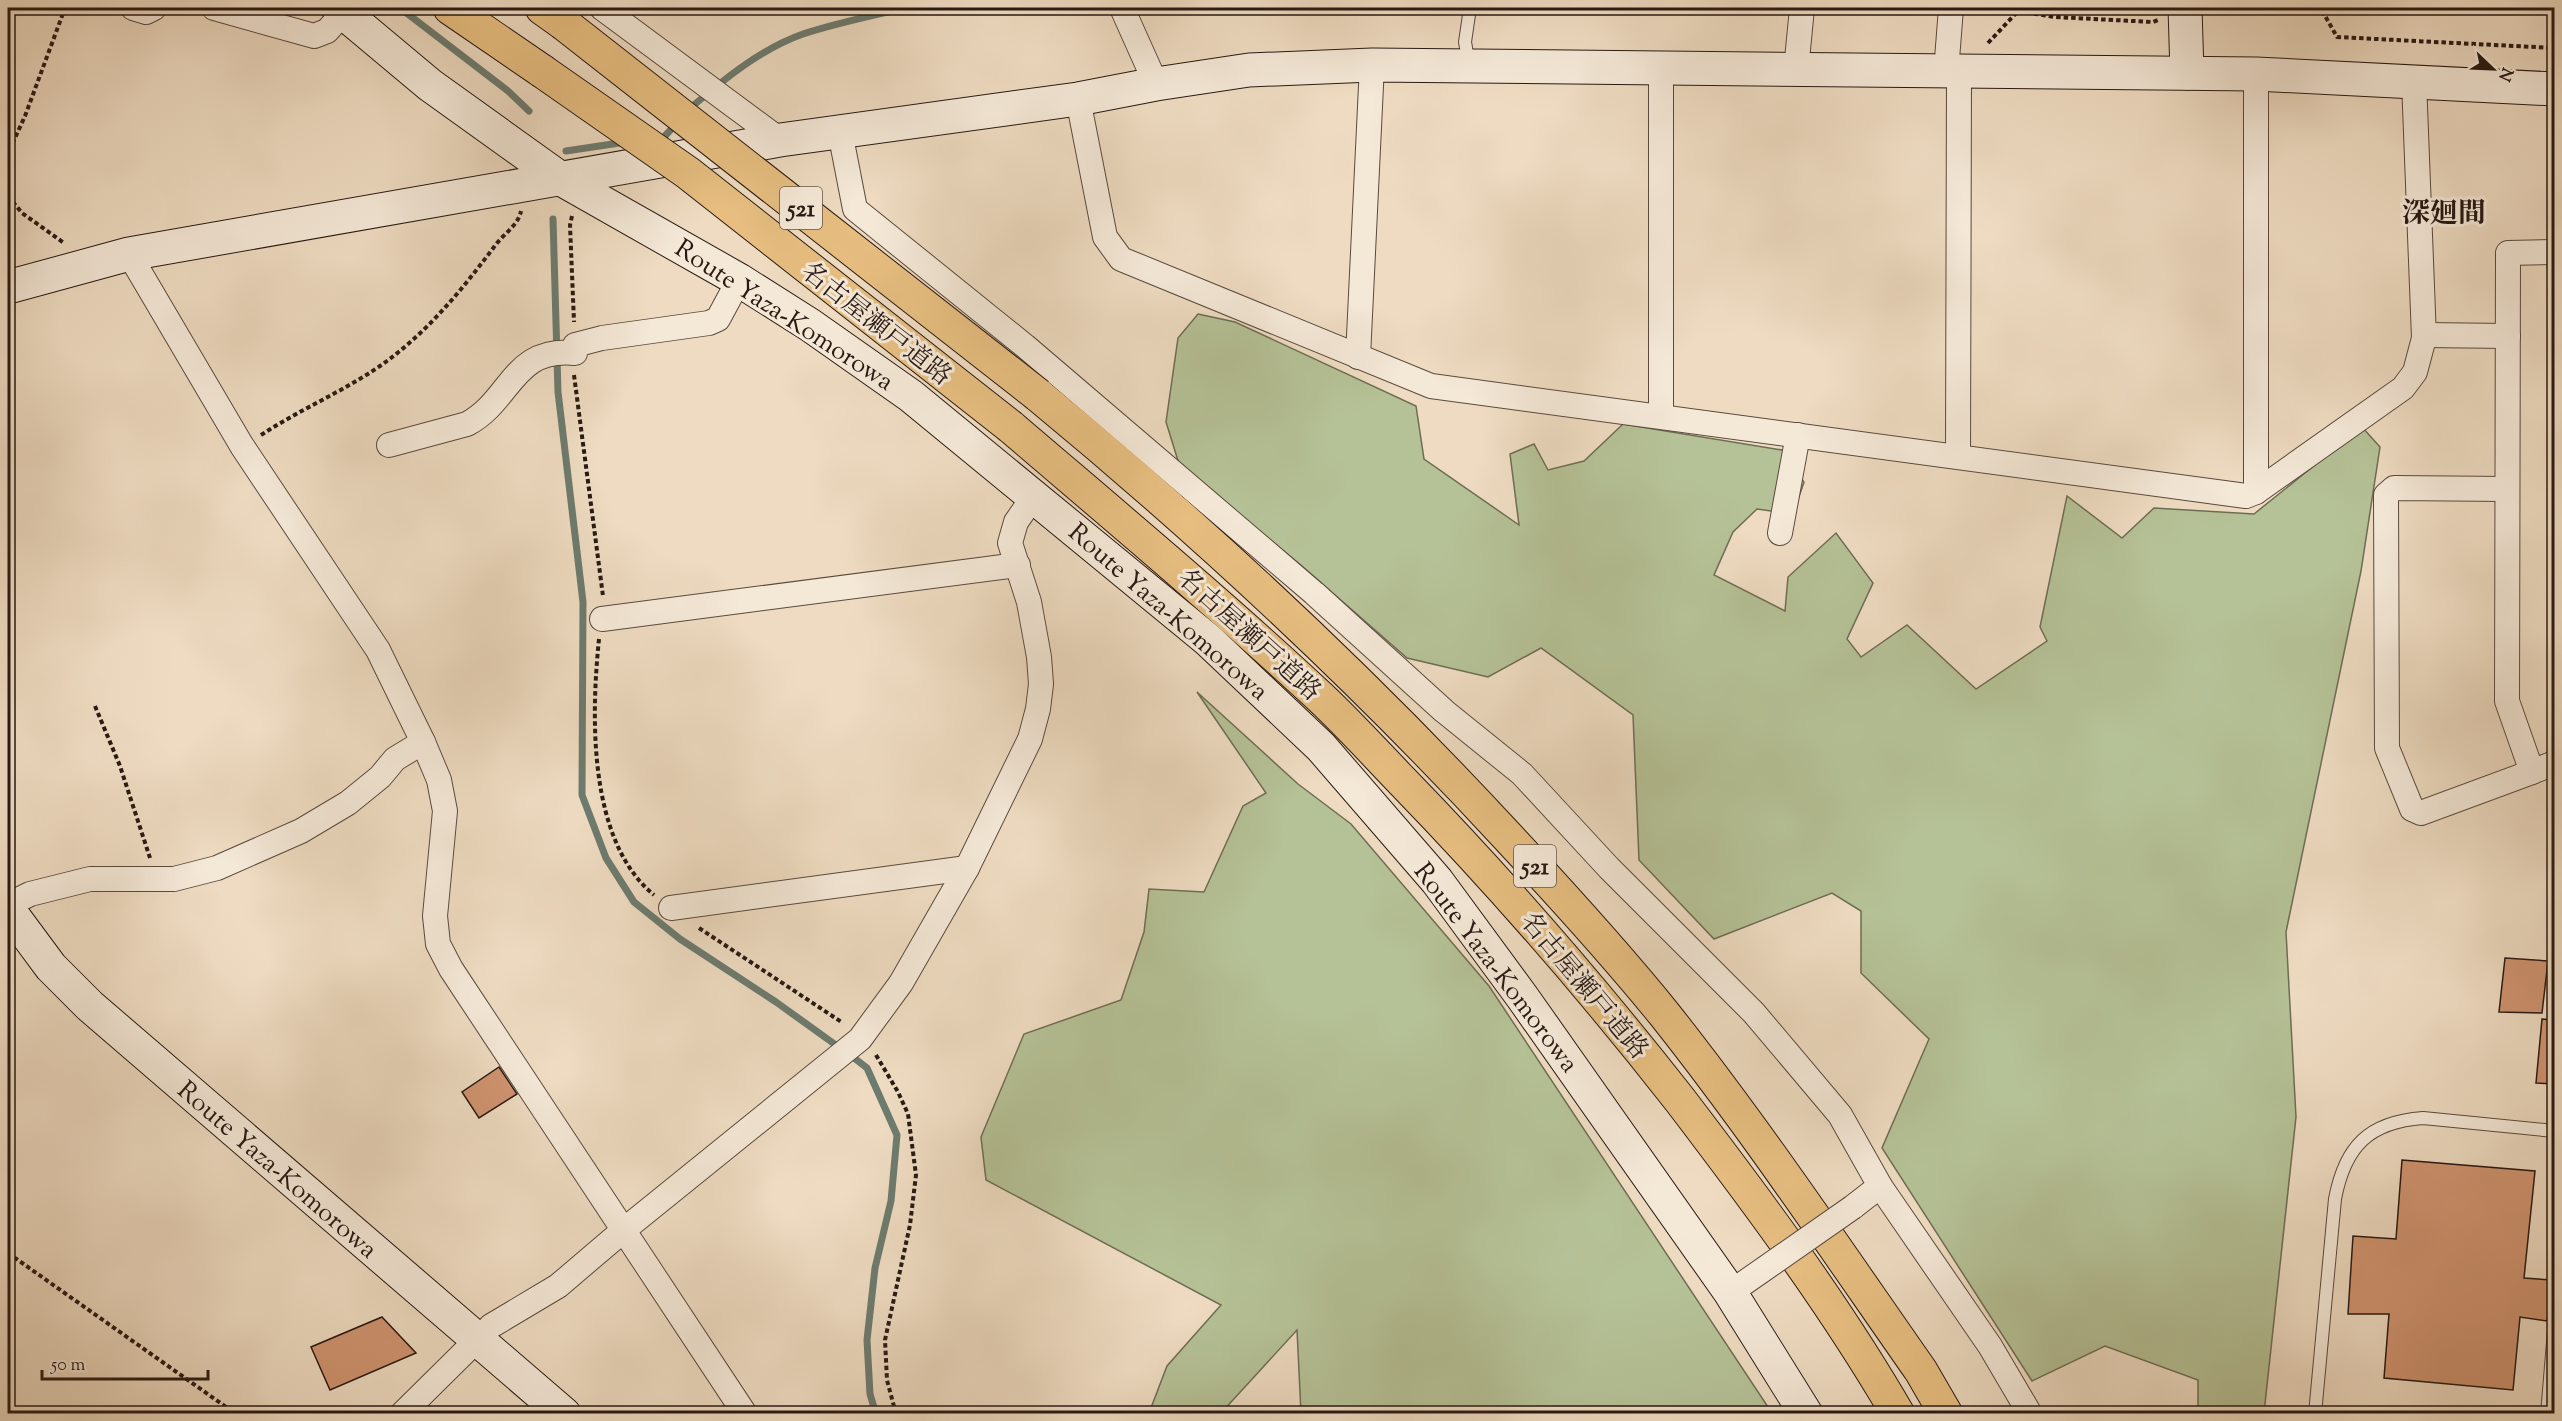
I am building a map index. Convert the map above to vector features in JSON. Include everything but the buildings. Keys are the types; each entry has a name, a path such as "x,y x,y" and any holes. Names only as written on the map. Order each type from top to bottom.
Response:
{"highway":[{"name":"名古屋瀬戸道路","path":"450,8 688,173 1011,427 1175,564 1322,698 1436,816 1547,937 1633,1040 1715,1146 1811,1277 1898,1413"},
{"name":"名古屋瀬戸道路","path":"552,15 1038,395 1185,520 1347,671 1463,788 1575,909 1664,1015 1745,1121 1921,1371 1946,1413"}],"main road":[{"path":"2185,8 2187,73"},
{"name":"Route Yaza-Komorowa","path":"341,10 430,85 561,179 739,280 810,325 912,396 1209,640 1328,755 1437,881 1737,1287 1806,1413"},
{"path":"8,287 129,254 780,141 1078,99 1249,70 1372,65 1796,70 1951,65 2256,74 2554,89"},
{"name":"Route Yaza-Komorowa","path":"8,907 51,967 90,1006 564,1413"}],"street":[{"path":"133,8 146,12 154,8"},
{"path":"214,8 314,36 327,31 341,10"},
{"path":"602,8 780,141"},
{"path":"1122,8 1156,84"},
{"path":"1796,70 1802,8"},
{"path":"1951,8 1958,456"},
{"path":"1358,357 1372,65"},
{"path":"1661,69 1661,415"},
{"path":"2256,74 2256,492"},
{"path":"1078,99 1105,237 1121,259 1431,386 1480,394 1661,415 2246,496 2256,492 2403,388 2415,372 2424,335 2414,81"},
{"path":"840,132 855,209 1025,346 1314,593 1444,711 1522,774 1609,868 1754,1013 1839,1114 1880,1186 1990,1346 2030,1413"},
{"path":"2532,772 2507,701 2508,253 2554,252"},
{"path":"129,254 242,446 378,650 423,742 439,780 445,811 435,916 438,944 451,969 745,1413"},
{"path":"389,446 467,424 478,418 527,364 544,354 574,350 602,338 709,323 718,319 739,280"},
{"path":"2424,335 2508,336"},
{"path":"1780,533 1798,435"},
{"path":"2507,489 2394,488 2386,495 2387,748 2412,809 2421,813 2554,763"},
{"path":"402,1413 491,1326 558,1286 861,1037 901,983 967,868 1030,739 1038,709 1041,684 1040,657 1029,602 1011,543 1011,533 1034,496"},
{"path":"602,619 1018,565"},
{"path":"8,907 30,894 90,879 174,879 218,868 301,831 348,803 380,777 395,759 423,742"},
{"path":"671,908 967,868"},
{"path":"1737,1287 1854,1207 1880,1186"}],"lane":[{"path":"1470,8 1465,42 1470,66"},
{"path":"2315,1413 2335,1198 2339,1173 2348,1155 2363,1140 2383,1126 2402,1120 2423,1118 2554,1131"},
{"path":"2547,1413 2554,1330"}],"path":[{"path":"8,173 10,149 25,116 65,8"},
{"path":"1951,65 1988,44 2018,11 2054,17 2153,22 2185,8"},
{"path":"2306,8 2324,14 2337,37 2554,48"},
{"path":"8,196 22,213 67,245 75,268"},
{"path":"242,446 381,365 405,345 446,308 496,244 519,220 522,209"},
{"path":"573,216 570,225 573,366 603,590 596,698 599,777 604,805 614,836 635,877 671,908 861,1037 869,1045 898,1092 908,1114 916,1175 910,1225 885,1340 887,1380 896,1413"},
{"path":"95,706 141,824 156,879"},
{"path":"8,1253 236,1413"}],"green space":[{"path":"1198,314 1235,322 1416,406 1424,459 1519,525 1510,454 1534,444 1548,470 1584,461 1623,424 1782,450 1804,482 1793,514 1757,509 1733,532 1714,575 1785,611 1788,577 1836,533 1873,583 1847,639 1861,657 1907,625 1976,689 2047,641 2040,627 2067,496 2122,538 2154,508 2254,514 2362,427 2380,447 2361,571 2286,932 2296,1117 2264,1413 2198,1413 2198,1380 2105,1346 2032,1381 1882,1148 1929,1039 1861,973 1861,911 1832,893 1714,939 1639,860 1633,715 1541,648 1488,677 1407,658 1303,567 1179,464 1166,422 1178,338"},
{"path":"1197,692 1298,784 1351,824 1489,986 1772,1413 1301,1413 1297,1330 1221,1413 1149,1413 1167,1366 1221,1305 986,1180 981,1137 1024,1034 1121,1000 1144,932 1149,889 1204,892 1243,806 1266,793"}],"waterway":[{"path":"400,8 508,91 529,111"},
{"path":"688,110 742,67 787,40 828,26 905,8"},
{"path":"658,138 664,137 677,123"},
{"path":"566,151 626,142"},
{"path":"553,219 558,392 583,602 582,795 606,858 634,902 680,939 776,1002 840,1048"},
{"path":"849,1054 867,1068 897,1135 891,1201 875,1268 867,1340 870,1394 876,1414"}],"district":[{"name":"深廻間","path":"2444,212"}]}
